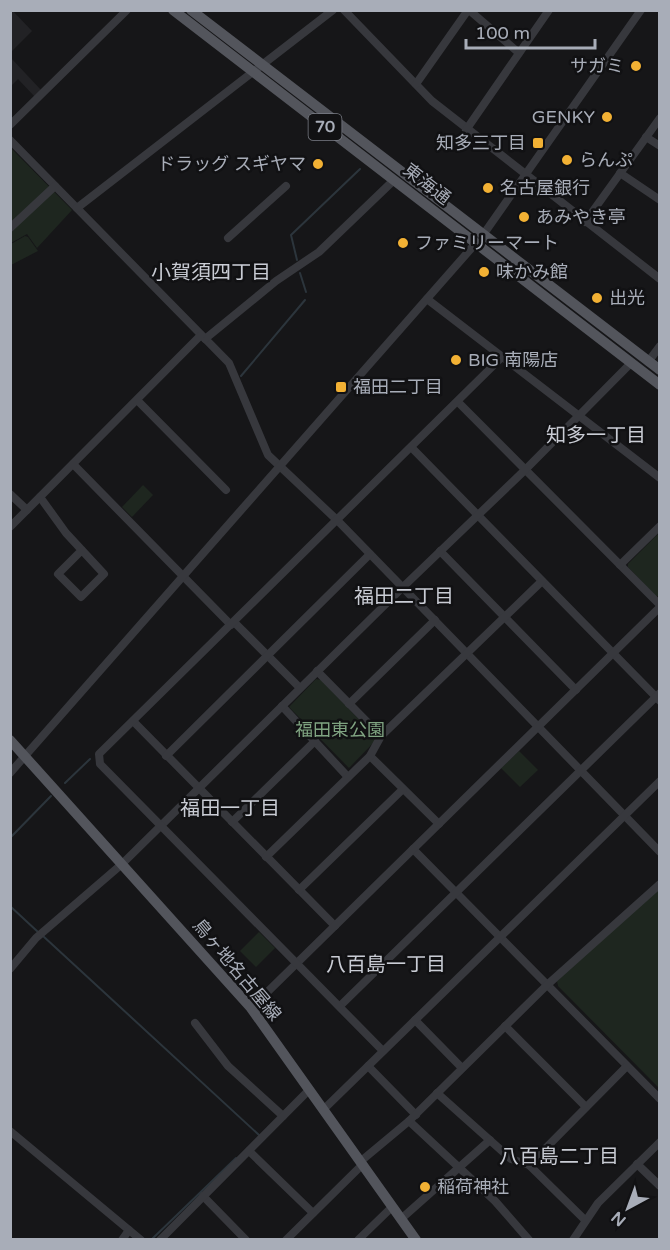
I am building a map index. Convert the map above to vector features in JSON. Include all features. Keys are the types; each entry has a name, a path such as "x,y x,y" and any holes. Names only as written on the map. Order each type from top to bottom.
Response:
{"main road":[{"name":"東海通","path":"173,10 257,68 479,239 660,385"},
{"name":"東海通","path":"191,10 257,68 394,180 660,370"},
{"name":"鳥ヶ地名古屋線","path":"10,740 251,1008 416,1239"}],"street":[{"path":"10,125 127,10"},
{"path":"77,208 333,10"},
{"path":"344,10 416,84 466,130 660,279"},
{"path":"416,84 469,10 519,53"},
{"path":"466,130 549,10"},
{"path":"10,773 479,239 641,10"},
{"path":"585,222 660,118"},
{"path":"646,137 660,146"},
{"path":"10,140 229,363 268,455 338,521 660,852"},
{"path":"620,173 660,200"},
{"path":"10,527 203,337 276,281 319,252 394,180"},
{"path":"10,228 55,186"},
{"path":"228,238 286,186"},
{"path":"427,299 660,478"},
{"path":"648,362 660,346"},
{"path":"383,1051 100,764 99,754 502,357"},
{"path":"10,969 36,938 122,864 526,469 631,363"},
{"path":"138,401 226,490"},
{"path":"251,1008 660,606 458,402"},
{"path":"340,1006 581,769 658,697 412,448"},
{"path":"73,464 183,577 300,688"},
{"path":"10,494 27,510"},
{"path":"40,497 104,574 81,597 58,574 82,550"},
{"path":"620,565 660,526"},
{"path":"440,551 576,690"},
{"path":"166,756 370,554"},
{"path":"266,856 370,756 381,736 542,581"},
{"path":"349,704 435,620"},
{"path":"317,671 381,736"},
{"path":"282,706 348,777"},
{"path":"132,722 335,926"},
{"path":"232,822 315,741"},
{"path":"370,756 439,824"},
{"path":"324,1109 660,781"},
{"path":"299,890 403,789"},
{"path":"413,849 660,1099"},
{"path":"292,1237 362,1162 413,1118 547,985 660,884"},
{"path":"415,1020 462,1068"},
{"path":"195,1023 228,1066 283,1116"},
{"path":"505,1026 586,1107"},
{"path":"368,1066 460,1169 530,1239"},
{"path":"529,1165 627,1066"},
{"path":"160,1239 309,1090"},
{"path":"437,1093 511,1159 529,1165 585,1220"},
{"path":"10,1131 141,1239"},
{"path":"401,1219 490,1140"},
{"path":"573,1239 598,1203 660,1142"},
{"path":"249,1151 313,1213"},
{"path":"637,1164 660,1186"},
{"path":"203,1196 246,1239"},
{"path":"358,1239 392,1207"},
{"path":"122,1239 129,1230"}],"shaded area":[{"path":"12,10 32,31 11,52 10,11"},
{"path":"11,58 41,90 35,97 18,79 11,86"}],"green space":[{"path":"10,147 72,210 37,248 27,234 11,243"},
{"path":"25,236 38,251 11,265 11,244"},
{"path":"143,485 153,495 132,517 122,507"},
{"path":"659,533 659,596 656,596 628,567 628,564"},
{"name":"福田東公園","path":"316,679 321,680 375,736 376,740 349,768 289,707"},
{"path":"519,751 538,770 520,787 501,768"},
{"path":"659,888 659,1088 558,986 557,981"},
{"path":"259,932 275,948 256,967 240,951"}],"waterway":[{"path":"297,260 291,235 360,169"},
{"path":"300,273 306,292"},
{"path":"241,376 305,300"},
{"path":"65,783 90,759"},
{"path":"10,838 51,796"},
{"path":"10,906 38,932"},
{"path":"43,936 259,1135"},
{"path":"151,1240 236,1158"}],"place":[{"name":"サガミ","path":"636,66"},
{"name":"GENKY","path":"607,117"},
{"name":"知多三丁目","path":"538,143"},
{"name":"らんぷ","path":"567,160"},
{"name":"ドラッグ スギヤマ","path":"318,164"},
{"name":"名古屋銀行","path":"488,188"},
{"name":"あみやき亭","path":"524,217"},
{"name":"ファミリーマート","path":"403,243"},
{"name":"味かみ館","path":"484,272"},
{"name":"出光","path":"597,298"},
{"name":"BIG 南陽店","path":"456,360"},
{"name":"福田二丁目","path":"341,387"},
{"name":"稲荷神社","path":"425,1187"}],"district":[{"name":"小賀須四丁目","path":"211,273"},
{"name":"知多一丁目","path":"596,436"},
{"name":"福田二丁目","path":"404,597"},
{"name":"福田一丁目","path":"230,809"},
{"name":"八百島一丁目","path":"386,965"},
{"name":"八百島二丁目","path":"559,1157"}]}
